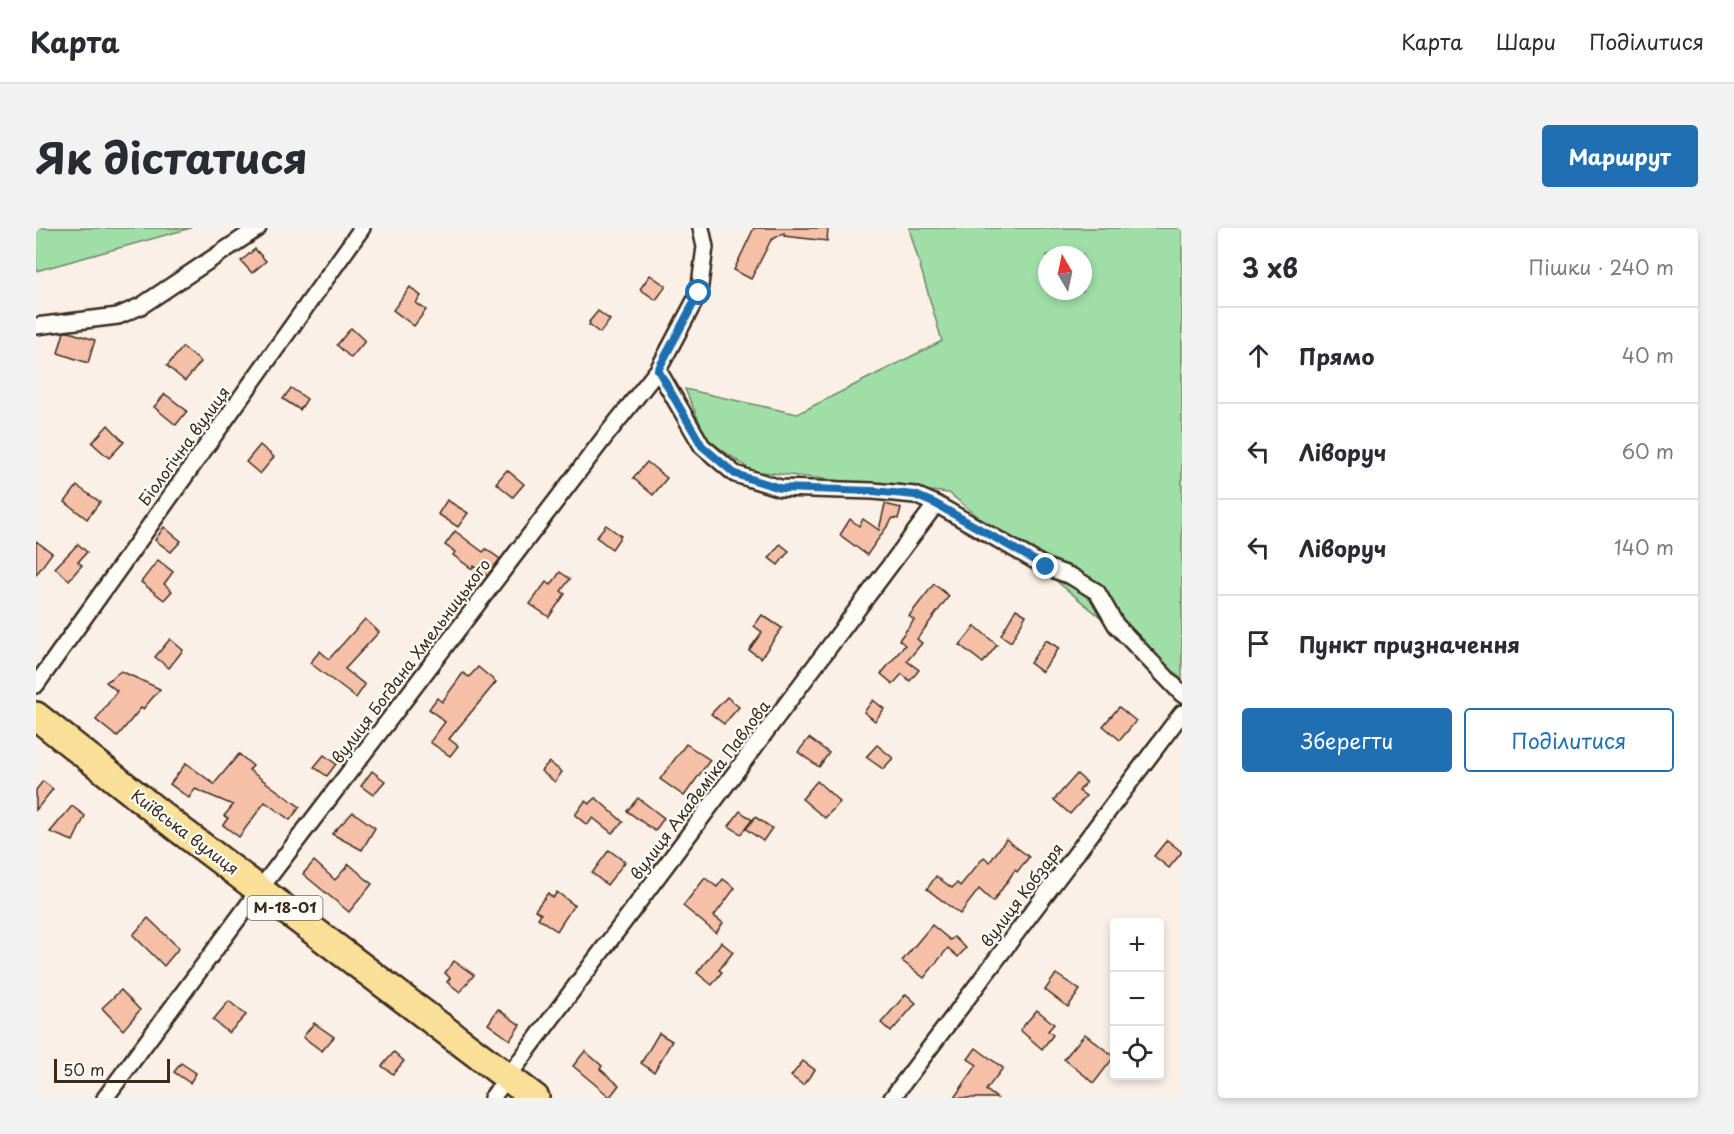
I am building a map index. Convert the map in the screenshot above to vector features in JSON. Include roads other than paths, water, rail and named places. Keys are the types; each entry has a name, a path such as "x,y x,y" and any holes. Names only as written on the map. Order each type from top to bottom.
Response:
{"highway":[{"name":"Київська вулиця","path":"36,716 179,829 260,889 500,1088 536,1098"}],"street":[{"path":"36,326 118,316 141,306 258,228"},
{"name":"Біологічна вулиця","path":"36,685 362,228"},
{"name":"вулиця Богдана Хмельницького","path":"105,1098 260,889 658,370 699,293 705,247 701,228"},
{"path":"658,370 702,446 735,474 780,488 873,491 915,495 936,504 1046,567 1071,576 1097,592 1116,625 1182,694"},
{"name":"вулиця Академіка Павлова","path":"500,1088 936,504"},
{"name":"вулиця Кобзаря","path":"892,1098 1182,713"}]}
